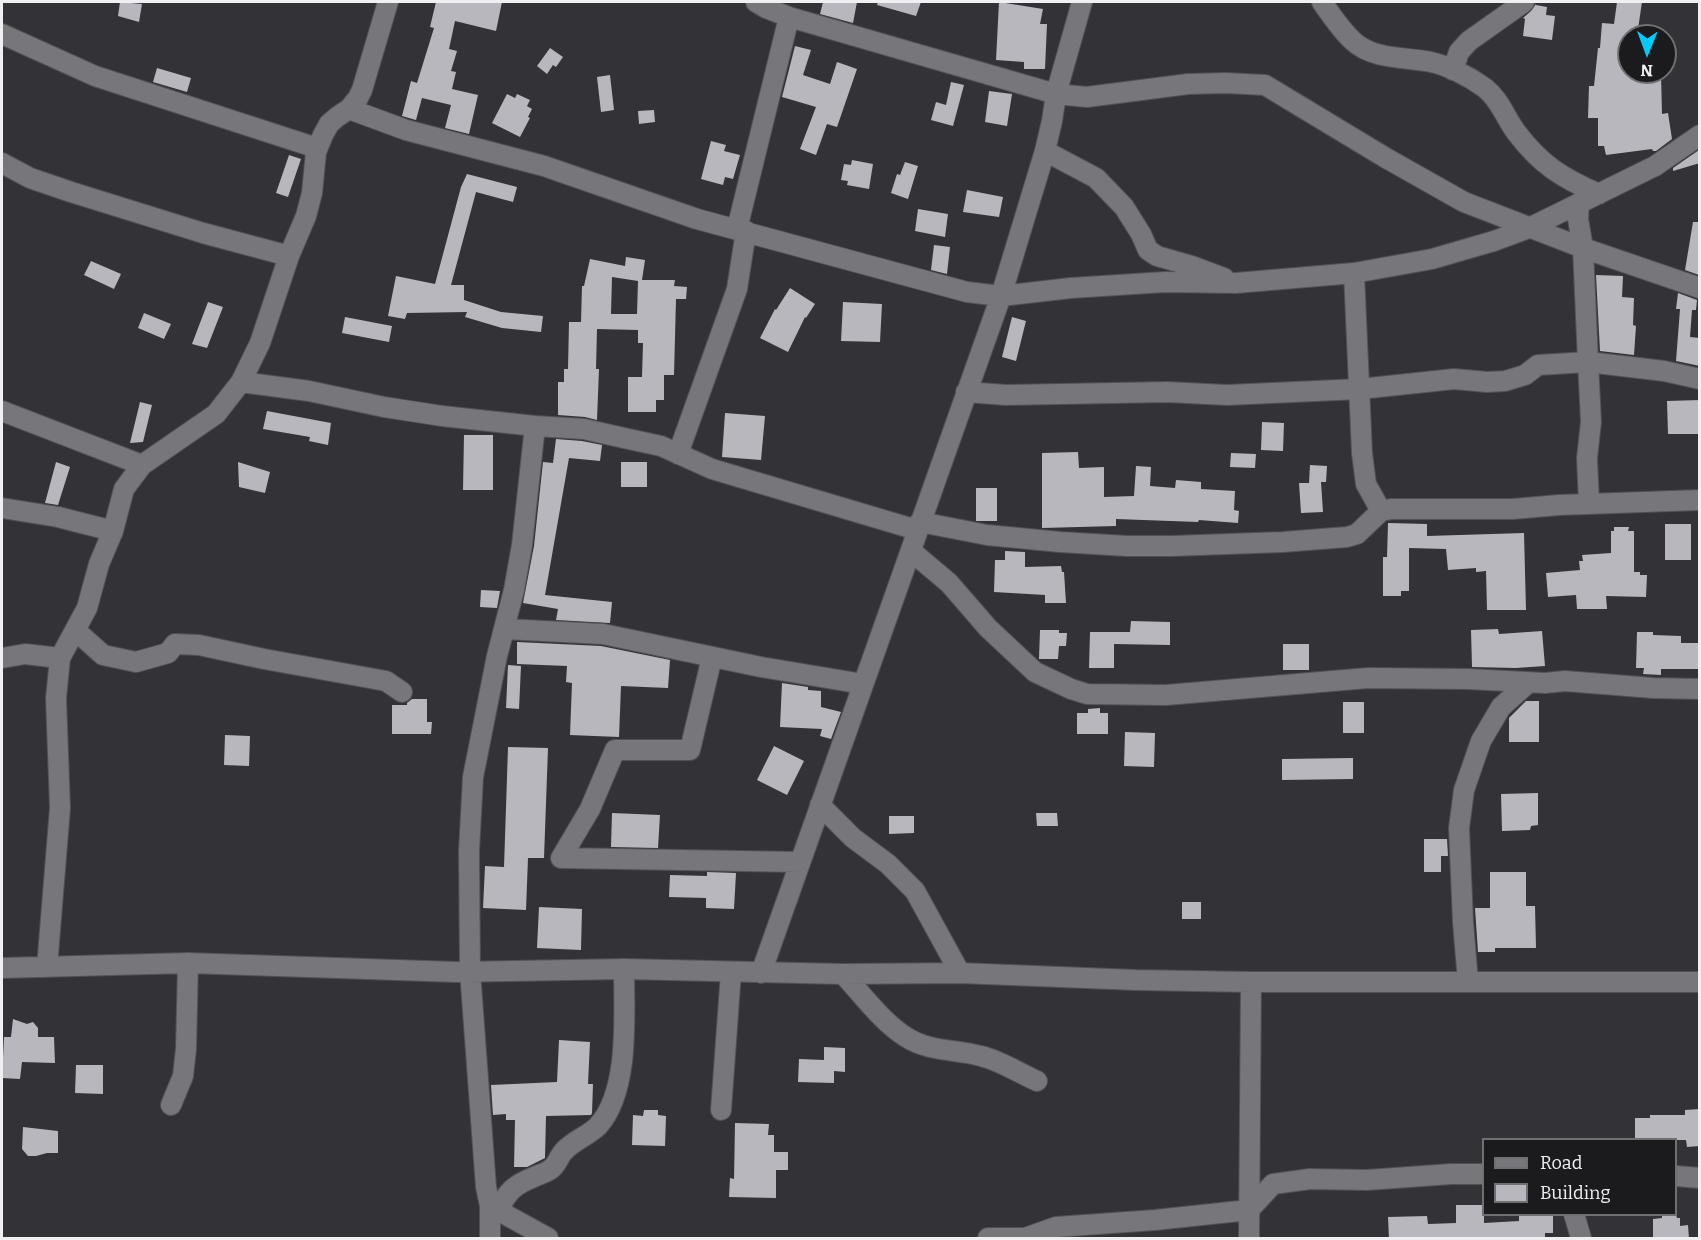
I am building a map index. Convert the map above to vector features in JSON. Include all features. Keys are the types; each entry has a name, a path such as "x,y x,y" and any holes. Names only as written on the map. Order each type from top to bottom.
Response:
{"street":[{"path":"46,968 60,808 56,698 60,658 87,608 99,564 113,531 124,489 142,465 216,414 241,382 260,343 289,256 306,216 312,193 317,148 329,124 349,109 362,90 388,2"},
{"path":"756,2 789,17 1056,94 1087,97 1188,84 1265,85 1464,202 1583,248 1700,288"},
{"path":"761,973 1001,296 1045,152 1056,94 1082,2"},
{"path":"1322,2 1353,42 1371,52 1433,63 1453,70 1485,88 1499,102 1516,132 1548,167 1573,205 1583,248 1591,422 1587,458 1588,504"},
{"path":"1453,70 1459,52 1469,41 1524,2"},
{"path":"678,454 737,289 741,230 789,17"},
{"path":"2,34 95,76 317,148"},
{"path":"349,109 406,130 544,166 697,219 967,292 1001,296 1071,288 1165,282 1236,283 1354,273 1432,260 1529,228 1655,166 1700,135"},
{"path":"1045,152 1096,177 1124,207 1148,250 1157,256 1192,266 1236,283"},
{"path":"2,163 30,178 70,192 203,233 289,256"},
{"path":"1548,167 1570,181 1599,194"},
{"path":"1464,202 1494,241"},
{"path":"1354,273 1362,453 1366,484 1381,511"},
{"path":"966,392 1006,395 1167,392 1227,395 1360,389 1454,379 1505,381 1525,375 1538,365 1588,362 1664,371 1700,379"},
{"path":"241,382 309,391 384,407 442,416 584,429 661,446 722,472 919,526 1060,542 1127,546 1283,542 1347,537 1357,534 1381,511 1391,509 1513,509 1700,500"},
{"path":"2,411 142,465"},
{"path":"490,1239 494,1208 486,1187 470,971 469,851 473,777 522,545 535,426"},
{"path":"3,511 58,517 113,531"},
{"path":"911,551 949,583 988,628 1035,672 1087,694 1166,695 1368,678 1468,679 1528,683 1565,681 1700,689"},
{"path":"505,629 603,634 712,657 863,684"},
{"path":"75,630 103,655 136,662 168,653 175,644 199,645 386,681 402,692"},
{"path":"2,658 25,654 60,658"},
{"path":"712,657 690,750 615,750 590,809 561,858 800,862"},
{"path":"1468,982 1459,828 1464,790 1481,741 1501,707 1528,683"},
{"path":"820,805 853,838 888,864 915,891 960,973"},
{"path":"171,1105 183,1076 186,1049 188,963"},
{"path":"7,969 188,963 470,971 624,969 843,974 960,973 1251,982 1700,982"},
{"path":"494,1208 506,1194 518,1185 551,1169 563,1151 597,1127 611,1108 620,1076 624,1034 624,969"},
{"path":"722,1110 731,972"},
{"path":"843,974 889,1024 906,1037 921,1045 987,1058 1037,1081"},
{"path":"1249,1239 1251,982"},
{"path":"988,1239 1025,1238 1044,1230 1064,1226 1155,1220 1249,1210 1273,1185 1310,1179 1367,1180 1482,1173"},
{"path":"1677,1176 1700,1178"},
{"path":"494,1208 548,1239"},
{"path":"1574,1216 1581,1239"}],"building":[{"path":"120,2 142,4 139,22 118,16"},
{"path":"436,2 502,2 496,31 455,21 449,49 457,51 451,71 456,72 452,89 478,95 469,134 445,128 451,105 422,98 416,120 402,116 411,81 417,83 434,28 430,27"},
{"path":"823,2 857,2 853,23 820,14"},
{"path":"878,2 921,2 916,16 877,5"},
{"path":"999,2 1043,9 1040,24 1047,24 1045,69 1024,69 1024,62 996,60"},
{"path":"1617,2 1642,2 1639,24 1617,24 1617,84 1661,84 1662,114 1668,113 1672,139 1656,151 1652,149 1606,155 1604,146 1598,146 1598,118 1588,118 1589,86 1594,86 1602,23 1614,24"},
{"path":"1536,4 1547,7 1546,15 1555,16 1552,40 1523,36 1525,19 1523,18"},
{"path":"795,46 811,50 803,75 830,84 837,62 857,69 837,127 827,124 816,155 800,149 816,107 782,97"},
{"path":"550,48 563,57 547,74 537,66"},
{"path":"157,68 191,78 187,92 153,82"},
{"path":"610,75 614,110 601,112 597,77"},
{"path":"951,82 964,85 953,126 931,120 936,102 946,105"},
{"path":"989,91 1012,94 1007,126 985,122"},
{"path":"507,94 515,98 517,94 530,100 527,106 532,109 528,117 530,118 520,137 492,123"},
{"path":"654,110 655,122 639,124 638,111"},
{"path":"711,141 726,145 724,151 740,155 733,179 725,177 723,185 701,179"},
{"path":"1699,150 1700,163 1673,171 1673,168"},
{"path":"289,155 301,159 288,197 276,193"},
{"path":"852,160 873,164 869,189 847,185 848,181 841,180 844,164 851,165"},
{"path":"905,162 918,166 908,199 891,193 897,174 900,175"},
{"path":"467,174 517,187 513,202 476,192 451,285 464,285 464,300 501,312 543,316 541,332 502,328 465,317 467,312 407,313 405,319 388,316 396,276 435,284 461,187"},
{"path":"967,190 1003,197 999,217 963,212"},
{"path":"918,209 948,214 945,237 915,231"},
{"path":"1693,222 1700,222 1699,275 1685,270"},
{"path":"934,245 950,247 947,274 931,270"},
{"path":"626,257 645,260 642,280 675,280 674,286 687,287 686,299 676,299 674,375 664,375 664,400 656,400 656,412 628,412 628,377 642,377 643,343 638,343 638,330 597,329 596,369 599,369 597,420 558,415 558,382 564,382 564,369 568,369 569,322 581,322 582,286 584,286 590,259 625,266","holes":["612,277 638,281 637,314 611,314"]},
{"path":"91,261 121,274 114,289 84,275"},
{"path":"1596,275 1623,276 1622,297 1634,298 1633,325 1636,326 1634,355 1600,351"},
{"path":"790,288 815,304 805,317 788,352 760,338 775,309"},
{"path":"1678,293 1697,300 1696,310 1692,310 1690,337 1700,338 1700,366 1676,361 1680,309 1676,309"},
{"path":"208,302 223,307 207,348 192,344"},
{"path":"843,302 882,304 880,342 841,341"},
{"path":"144,313 171,324 164,339 138,328"},
{"path":"345,317 392,326 389,342 342,333"},
{"path":"1012,317 1026,321 1016,361 1002,357"},
{"path":"1700,400 1700,434 1668,434 1667,401"},
{"path":"140,402 152,405 143,442 130,443"},
{"path":"267,411 331,423 328,445 309,441 310,437 263,429"},
{"path":"725,413 765,416 761,460 722,457"},
{"path":"1262,422 1284,423 1283,451 1261,450"},
{"path":"464,435 493,435 493,490 463,490"},
{"path":"556,439 602,445 600,461 569,458 545,595 612,602 610,623 556,620 558,609 523,603 534,546 543,462 553,463"},
{"path":"1078,452 1079,468 1104,467 1104,497 1134,496 1136,466 1151,467 1150,486 1175,488 1176,480 1201,482 1201,489 1235,491 1234,510 1239,511 1238,523 1116,519 1116,526 1042,528 1042,453"},
{"path":"1231,453 1256,454 1255,468 1230,467"},
{"path":"56,462 70,467 58,505 45,503"},
{"path":"238,462 270,472 265,493 239,487"},
{"path":"621,462 647,462 647,487 621,487"},
{"path":"1310,465 1327,466 1326,482 1321,482 1323,512 1301,513 1299,483 1309,483"},
{"path":"976,488 997,488 997,521 976,521"},
{"path":"1388,523 1427,524 1427,536 1524,533 1526,610 1487,610 1486,571 1476,572 1476,568 1448,570 1446,549 1409,548 1409,591 1401,591 1401,596 1383,596 1383,557 1387,557"},
{"path":"1665,524 1691,524 1691,560 1665,560"},
{"path":"1614,527 1629,527 1628,531 1634,531 1634,572 1647,575 1646,597 1606,596 1607,609 1577,609 1576,595 1548,597 1546,573 1580,570 1579,561 1583,561 1582,555 1611,553 1611,531 1614,531"},
{"path":"1005,551 1025,552 1025,567 1061,566 1064,572 1066,603 1045,603 1045,595 994,592 995,560 1005,560"},
{"path":"481,590 500,591 497,608 480,607"},
{"path":"1131,621 1170,622 1170,645 1114,644 1114,668 1089,668 1090,632 1130,632"},
{"path":"1498,629 1499,634 1542,631 1545,666 1472,667 1471,630"},
{"path":"1040,630 1059,630 1059,633 1067,633 1066,646 1059,646 1058,659 1039,659"},
{"path":"1637,632 1681,636 1681,643 1700,643 1700,669 1661,669 1661,675 1643,674 1644,668 1636,668"},
{"path":"517,642 601,646 670,660 668,688 621,686 619,737 570,735 572,683 566,682 567,666 517,664"},
{"path":"1283,644 1309,644 1309,670 1283,670"},
{"path":"508,665 521,666 519,709 506,708"},
{"path":"782,683 821,691 821,707 841,712 831,739 820,736 822,729 780,727"},
{"path":"412,699 427,699 427,722 432,722 431,734 392,734 392,705 407,705"},
{"path":"1526,701 1539,701 1539,742 1509,742 1509,718"},
{"path":"1343,702 1364,702 1364,733 1343,733"},
{"path":"1100,708 1100,713 1108,713 1108,734 1077,734 1077,713 1088,713 1088,709"},
{"path":"1125,732 1155,733 1154,767 1124,766"},
{"path":"225,735 250,736 249,766 224,765"},
{"path":"774,746 804,761 787,795 757,780"},
{"path":"508,747 548,748 544,858 528,858 526,910 483,908 485,866 504,867"},
{"path":"1353,758 1353,779 1282,780 1282,759"},
{"path":"1538,793 1538,825 1531,826 1530,830 1502,831 1501,794"},
{"path":"612,813 660,815 658,848 611,847"},
{"path":"1036,813 1057,813 1058,826 1037,826"},
{"path":"889,816 914,816 914,833 889,834"},
{"path":"1424,839 1447,839 1448,856 1441,856 1441,872 1424,872"},
{"path":"707,872 736,873 734,909 706,908 706,898 669,897 670,875 707,876"},
{"path":"1490,872 1526,872 1526,906 1535,906 1536,948 1495,948 1495,952 1478,952 1475,908 1490,908"},
{"path":"1182,902 1201,902 1201,919 1182,919"},
{"path":"539,907 582,909 581,950 537,948"},
{"path":"13,1019 27,1024 33,1022 38,1028 38,1037 54,1037 55,1063 22,1062 20,1079 2,1078 4,1037 11,1037"},
{"path":"559,1040 590,1042 588,1084 593,1084 592,1113 591,1115 546,1116 545,1158 527,1167 514,1167 515,1120 506,1120 506,1114 493,1115 491,1085 557,1082"},
{"path":"824,1047 845,1048 845,1072 834,1071 834,1083 798,1082 799,1059 824,1060"},
{"path":"76,1065 103,1065 103,1094 75,1093"},
{"path":"1700,1109 1700,1146 1687,1147 1686,1140 1677,1140 1677,1138 1635,1138 1635,1118 1650,1118 1650,1115 1685,1115 1685,1110"},
{"path":"644,1110 658,1110 658,1115 666,1116 665,1146 632,1145 633,1115 643,1116"},
{"path":"735,1123 769,1124 768,1135 774,1135 774,1152 788,1152 788,1170 776,1170 776,1198 729,1197 730,1178 734,1179"},
{"path":"23,1127 58,1131 58,1153 28,1156 22,1149"},
{"path":"1456,1205 1482,1205 1484,1223 1519,1221 1519,1216 1553,1216 1553,1233 1545,1233 1545,1239 1389,1239 1388,1217 1427,1216 1428,1224 1456,1223"},
{"path":"1662,1216 1676,1216 1680,1218 1680,1226 1688,1225 1689,1239 1653,1239 1653,1219 1662,1218"}]}
